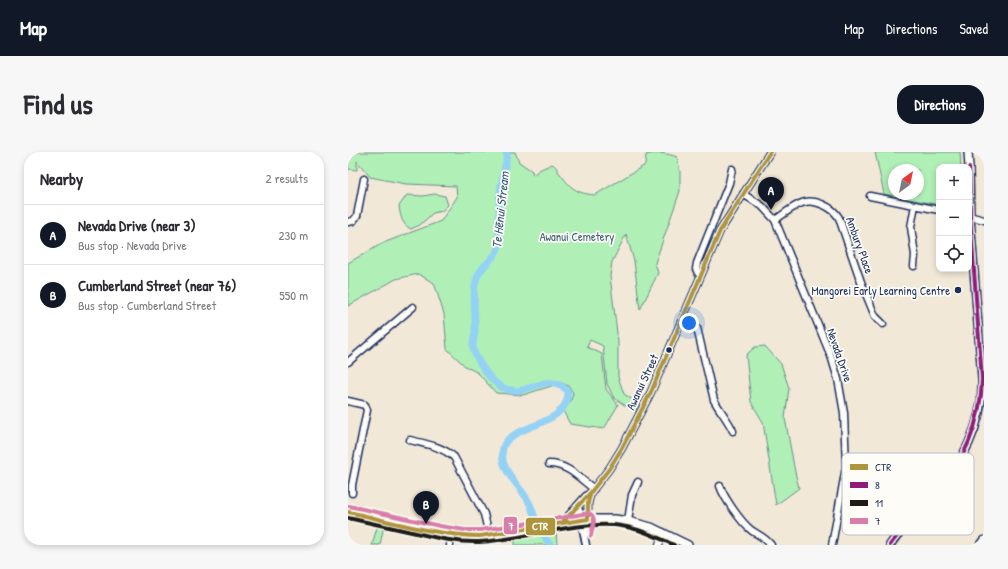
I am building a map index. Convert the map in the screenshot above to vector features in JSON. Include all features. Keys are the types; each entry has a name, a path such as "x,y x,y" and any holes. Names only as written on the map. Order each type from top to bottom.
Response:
{"main road":[{"path":"968,152 969,164"},
{"path":"964,453 980,410 983,379 971,236"},
{"path":"348,512 452,535 465,536 489,535 531,529 588,518 605,518 628,521 647,526 663,532 688,545"},
{"path":"890,545 898,535"}],"street":[{"name":"Awanui Street","path":"562,523 592,491 616,459 647,402 720,231 770,152"},
{"name":"Awanui Street","path":"701,275 696,269 697,263 729,183 732,169"},
{"path":"348,222 353,221 357,216 364,179"},
{"name":"Nevada Drive","path":"743,194 762,206 775,220 831,356 838,379 844,413 845,453"},
{"path":"870,196 936,209"},
{"name":"Ambury Place","path":"775,220 801,203 807,202 826,206 832,209 839,218 861,282 875,316 882,324"},
{"path":"914,266 915,255 911,228 915,205"},
{"path":"972,218 984,220"},
{"path":"348,362 413,307"},
{"path":"683,318 697,328 710,390 718,409 729,422 733,431"},
{"path":"348,401 362,404 366,407 367,412 352,485 352,493"},
{"path":"410,440 438,447 454,457 484,514 489,535"},
{"path":"549,464 566,467 592,491"},
{"path":"628,521 632,495 638,482"},
{"path":"720,486 723,494 747,526 768,541 771,545"},
{"name":"Nevada Drive","path":"832,545 842,489"},
{"name":"Awanui Street","path":"585,535 588,518 588,503 592,491"},
{"path":"578,506 586,545"},
{"path":"659,545 663,532"},
{"path":"450,545 452,535"},
{"path":"980,545 984,540"}],"green space":[{"name":"Awanui Cemetery","path":"348,152 515,152 519,162 532,171 533,175 539,170 552,164 556,167 569,185 577,191 595,195 645,165 646,155 662,153 677,157 680,171 680,191 655,263 658,273 640,310 634,261 626,234 612,262 610,276 618,341 618,377 624,394 639,404 635,412 614,398 607,384 603,346 590,340 587,347 602,354 606,389 618,405 604,429 570,424 562,409 571,401 573,393 569,386 561,383 523,395 496,393 478,373 465,366 447,349 444,314 434,283 418,274 396,279 348,306 348,263 383,243 441,221 457,197 456,186 406,184 370,177 357,161 357,170 348,169"},
{"path":"875,152 960,152 961,164 936,164 936,204 914,200 924,200 924,164 888,164 888,195 884,194"},
{"path":"434,194 445,196 448,205 442,211 433,213 420,225 411,229 405,225 399,206 407,195 423,196"},
{"path":"765,346 781,364 789,388 785,418 799,488 776,505 763,422 751,402 746,355 755,347"},
{"path":"378,524 384,525 380,545 372,545"},
{"path":"556,530 557,545 515,545 515,536"}],"waterway":[{"name":"Te Hēnui Stream","path":"507,152 500,194 499,245 493,257 483,267 476,281 474,302 475,332 473,347 474,352 484,369 500,386 509,390 518,391 551,382 568,391 566,403 559,412 550,419 516,434 507,440 503,448 502,456 507,471 526,497 536,521 550,545"}],"transit line":[{"name":"CTR","path":"562,523 591,492 609,469 622,448 651,392 720,231 770,152"},
{"name":"8","path":"964,453 974,428 978,412 982,379 970,200"},
{"name":"CTR","path":"348,512 430,531 447,534 480,536 588,519 588,503 591,492"},
{"name":"7","path":"349,506 465,530 480,530 589,513 592,515 594,520 591,536"},
{"name":"11","path":"348,518 455,541 471,542 496,541 580,526 614,525 638,530 674,545"},
{"name":"8","path":"890,545 898,535"}],"place":[{"name":"Nevada Drive (near 3)","path":"771,210"},
{"name":"Mangorei Early Learning Centre","path":"958,290"},
{"name":"Cumberland Street (near 76)","path":"426,524"}]}
